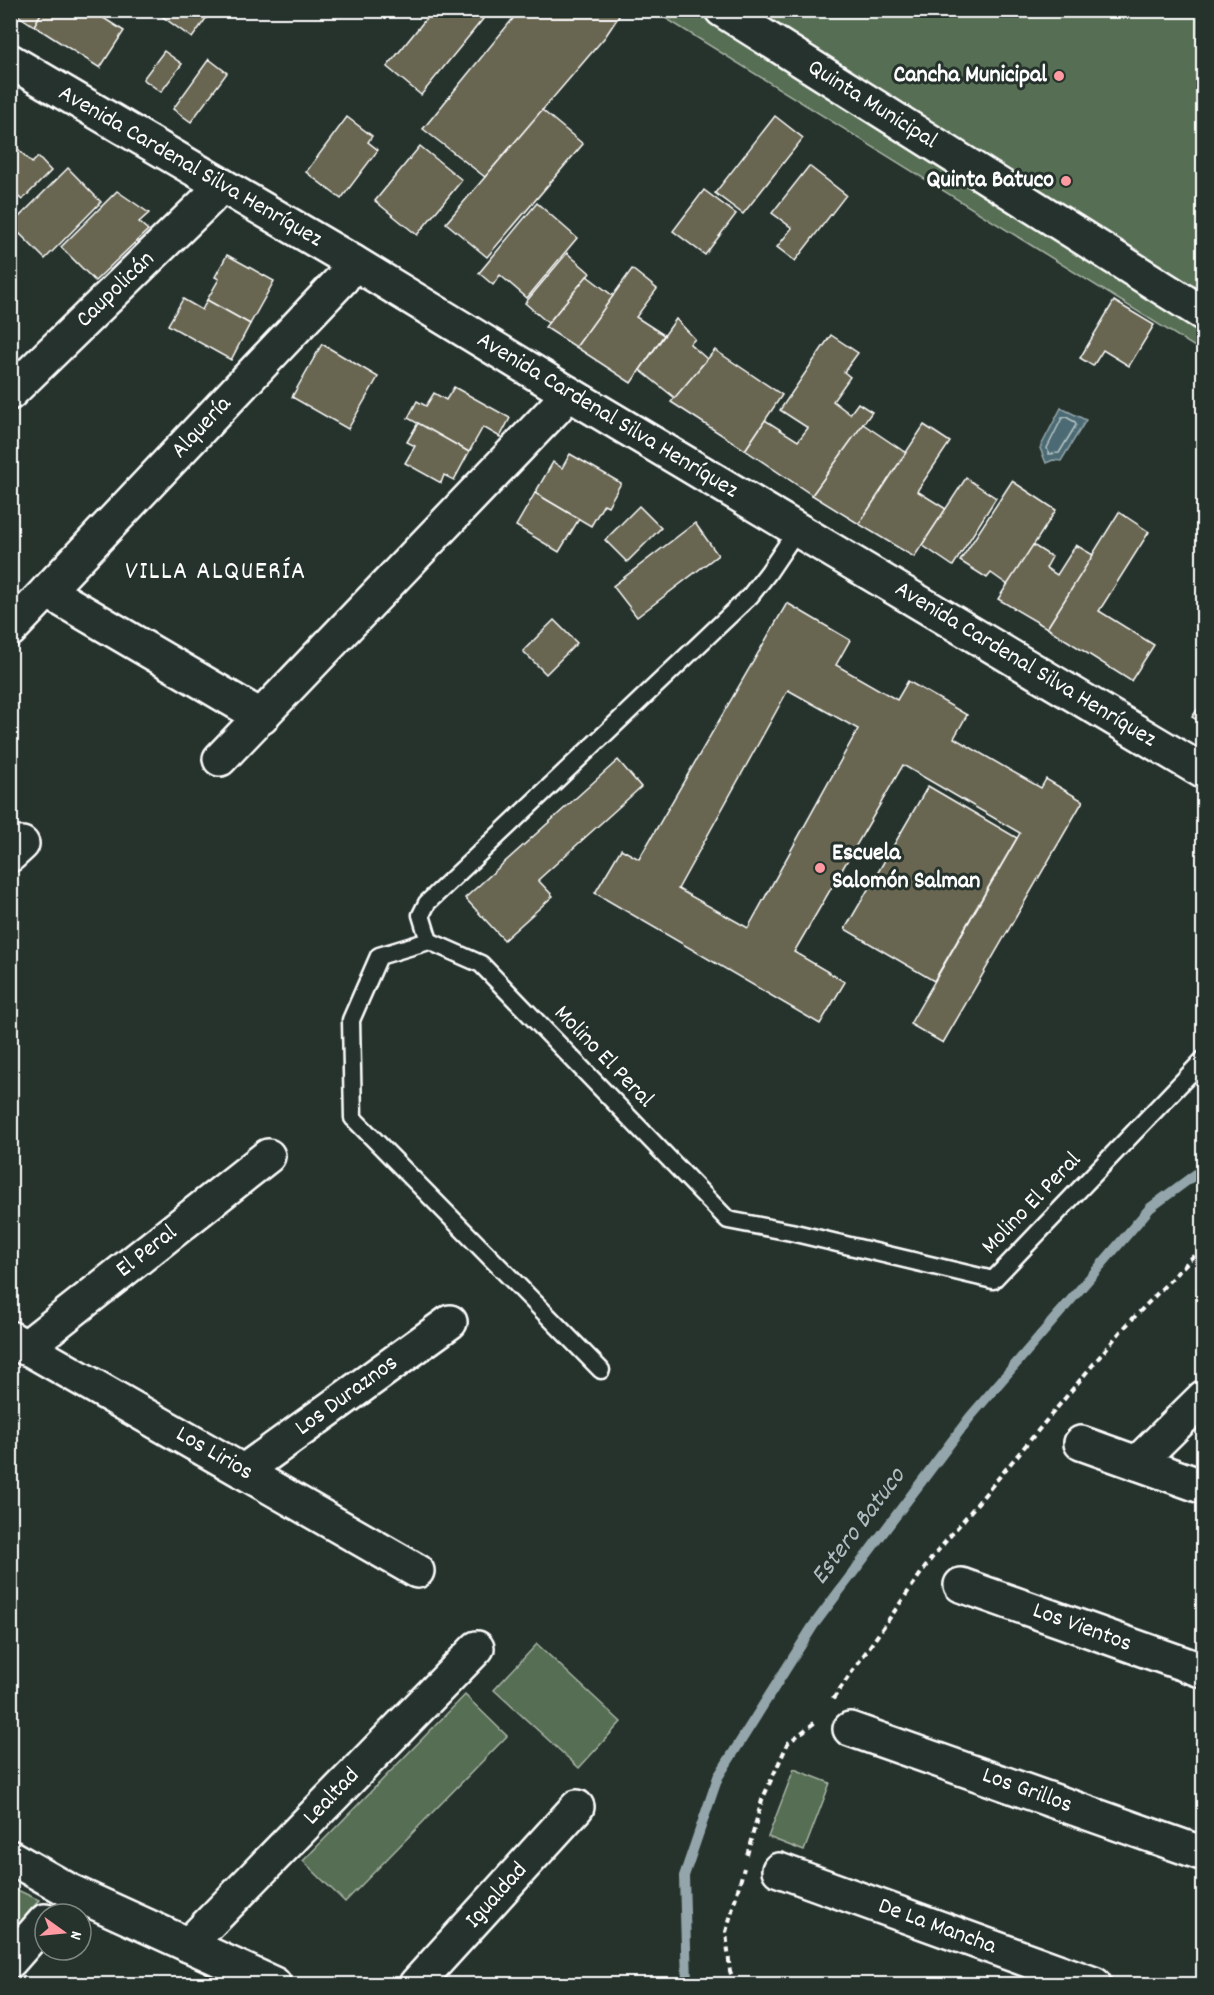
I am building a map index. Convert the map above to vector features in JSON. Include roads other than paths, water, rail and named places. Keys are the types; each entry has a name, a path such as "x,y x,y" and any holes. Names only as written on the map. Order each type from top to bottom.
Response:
{"street":[{"name":"Quinta Municipal","path":"722,10 1203,314"},
{"name":"Avenida Cardenal Silva Henríquez","path":"10,61 353,262 1203,772"},
{"name":"Caupolicán","path":"16,380 208,200 221,185"},
{"name":"Alquería","path":"10,630 342,279 353,262"},
{"path":"220,759 568,393"},
{"path":"48,591 262,717"},
{"name":"El Peral","path":"18,1343 268,1156"},
{"name":"Los Duraznos","path":"244,1471 450,1322"},
{"name":"Los Lirios","path":"18,1343 417,1571"},
{"path":"1137,1463 1203,1397"},
{"path":"1081,1443 1203,1487"},
{"name":"Los Vientos","path":"961,1584 1203,1671"},
{"name":"Lealtad","path":"188,1945 477,1648"},
{"name":"Los Grillos","path":"833,1718 1203,1854"},
{"name":"Igualdad","path":"416,1984 577,1807"},
{"path":"10,1857 59,1902"},
{"name":"De La Mancha","path":"779,1870 1094,1984"},
{"path":"93,1914 188,1945 259,1982"},
{"path":"10,1961 33,1935"}],"lane":[{"path":"601,1370 353,1118 351,1020 379,956 429,941 421,915 427,903 750,596 797,530"},
{"name":"Molino El Peral","path":"429,941 481,964 728,1220 791,1232 993,1280 1203,1059"}],"water":[{"path":"1061,408 1086,420 1061,461 1053,460 1046,463 1040,448"}],"waterway":[{"name":"Estero Batuco","path":"687,1984 684,1876 718,1777 813,1626 970,1417 1150,1208 1204,1168"}],"place":[{"name":"Cancha Municipal","path":"1059,76"},
{"name":"Quinta Batuco","path":"1066,181"},
{"name":"Escuela Salomón Salman","path":"820,868"}],"district":[{"name":"VILLA ALQUERÍA","path":"216,572"}]}
